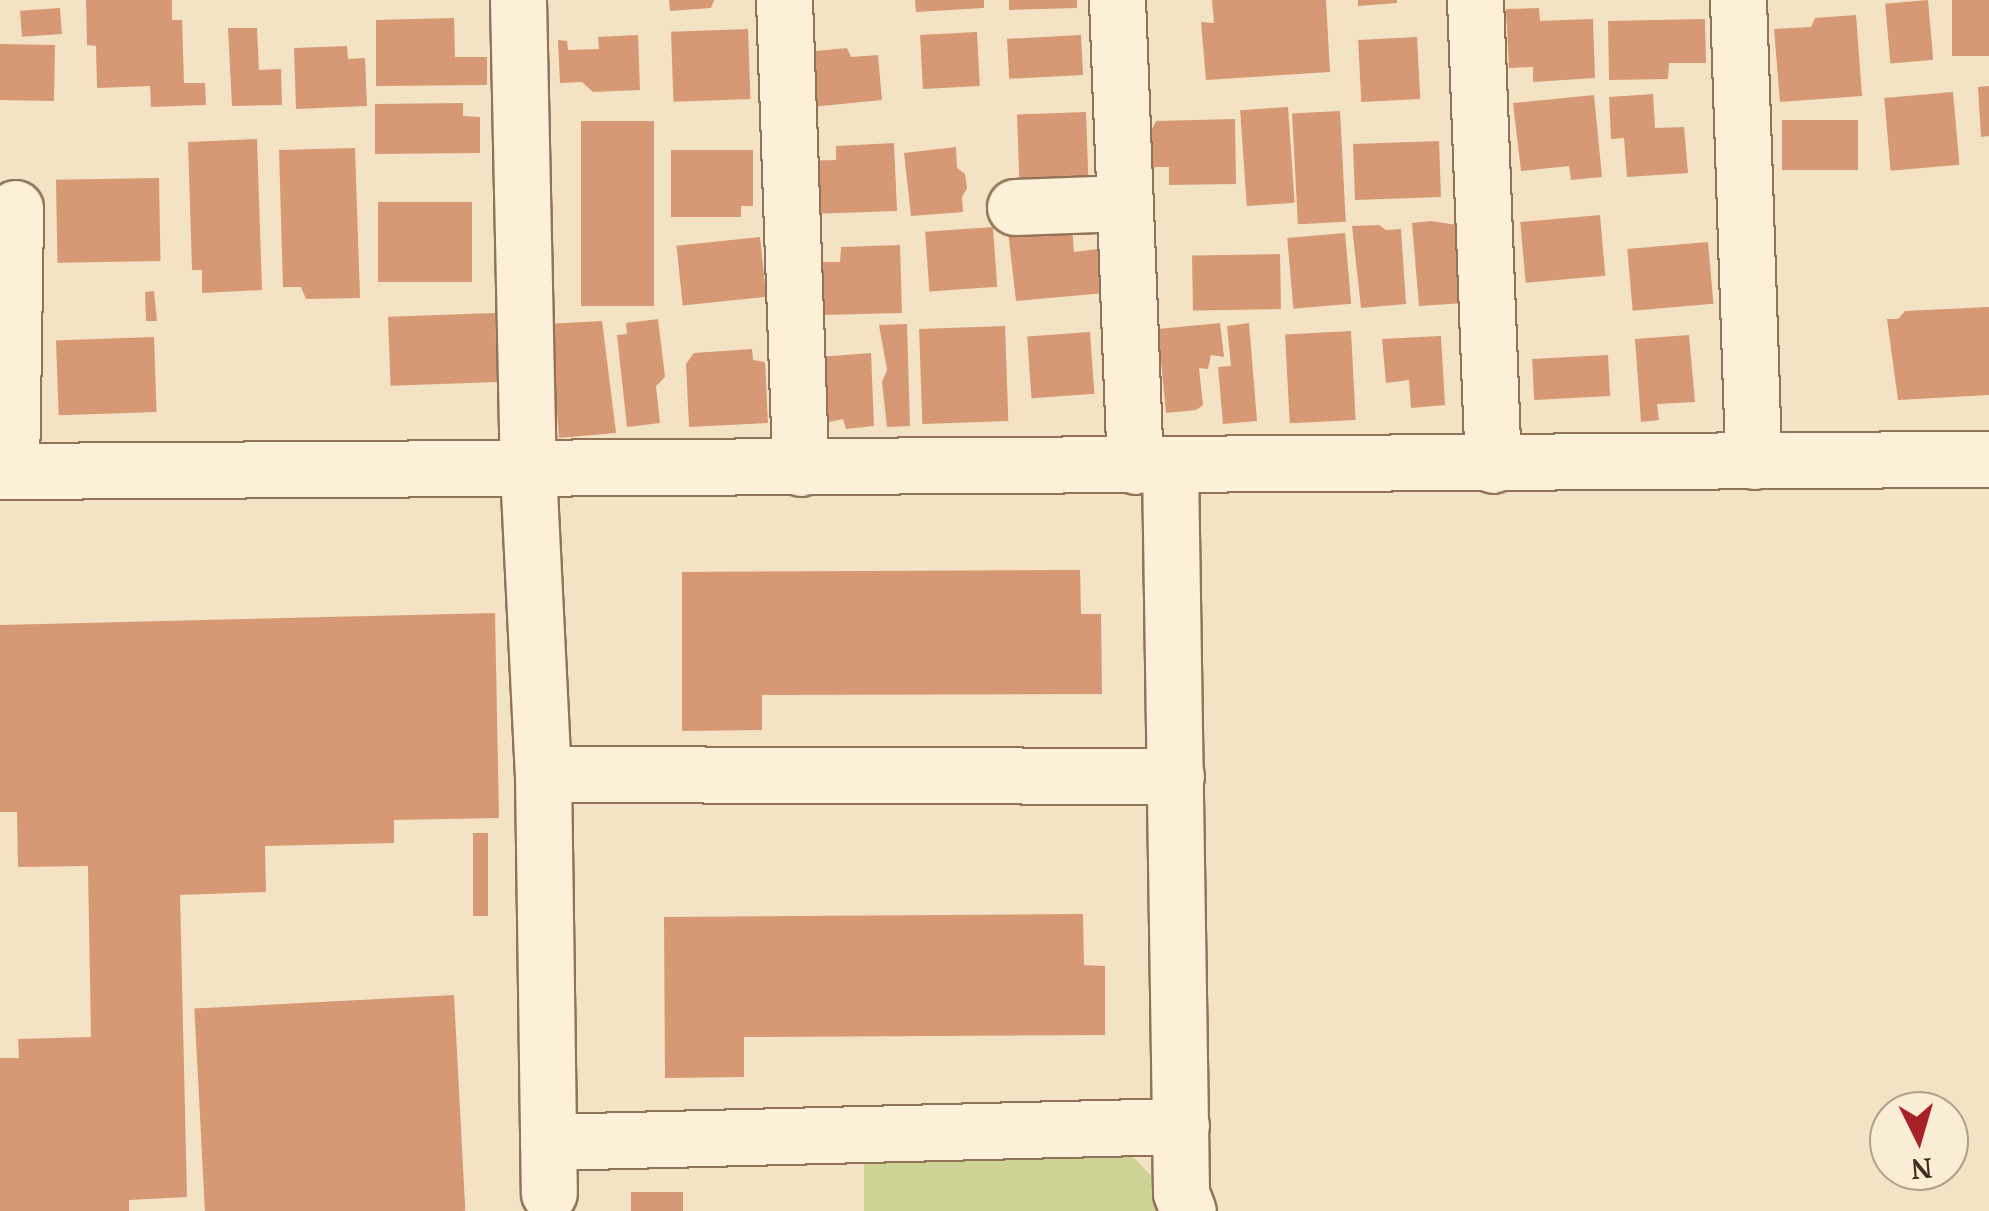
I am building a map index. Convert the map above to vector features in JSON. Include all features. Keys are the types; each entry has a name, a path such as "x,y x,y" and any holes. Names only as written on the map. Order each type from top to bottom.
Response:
{"street":[{"path":"518,0 528,470 543,774 549,1167 1181,1126"},
{"path":"784,0 800,468"},
{"path":"1117,0 1124,203 1152,466 1176,776 1181,1193 1188,1211"},
{"path":"1475,0 1493,465"},
{"path":"1738,0 1753,461"},
{"path":"1015,207 1124,203"},
{"path":"16,208 6,471 1989,459"},
{"path":"543,774 1176,776"}],"green space":[{"path":"1132,1156 1164,1189 1169,1211 864,1211 864,1157"}],"building":[{"path":"86,0 172,0 172,20 182,20 184,83 205,83 206,105 151,107 150,86 97,88 96,46 87,45"},
{"path":"669,0 714,0 711,8 670,11"},
{"path":"915,0 984,0 984,8 916,12"},
{"path":"1009,0 1077,0 1077,8 1009,10"},
{"path":"1212,0 1326,0 1330,72 1206,80 1201,22 1214,23"},
{"path":"1358,0 1397,0 1397,3 1358,6"},
{"path":"1928,0 1933,60 1890,64 1885,4"},
{"path":"1952,0 1989,0 1989,56 1952,56"},
{"path":"60,8 62,34 22,37 20,11"},
{"path":"1539,8 1540,21 1593,19 1595,78 1533,82 1533,67 1509,68 1506,9"},
{"path":"1856,15 1862,96 1780,102 1774,29 1811,27 1815,18"},
{"path":"454,18 455,57 487,57 487,85 376,86 376,20"},
{"path":"1705,19 1706,63 1669,63 1668,79 1609,80 1608,21"},
{"path":"228,28 257,28 259,70 281,69 282,105 232,106"},
{"path":"748,29 750,99 673,102 671,32"},
{"path":"977,32 980,86 923,89 920,35"},
{"path":"638,35 640,90 593,92 582,82 560,83 558,40 567,41 568,50 599,49 598,37"},
{"path":"1081,35 1083,75 1009,79 1007,39"},
{"path":"1417,37 1420,99 1361,102 1358,40"},
{"path":"0,44 55,45 54,101 0,100"},
{"path":"347,46 348,59 365,58 367,106 296,109 294,48"},
{"path":"847,48 851,57 878,55 882,100 811,107 806,52"},
{"path":"1989,86 1989,136 1981,137 1978,87"},
{"path":"1953,92 1959,165 1891,171 1884,98"},
{"path":"1653,94 1655,128 1684,127 1688,173 1627,177 1624,138 1611,139 1609,97"},
{"path":"1594,95 1602,177 1571,180 1569,166 1521,171 1513,103"},
{"path":"463,103 463,116 480,117 480,153 375,154 375,104"},
{"path":"1288,107 1295,203 1247,206 1240,110"},
{"path":"1340,111 1346,222 1298,224 1292,114"},
{"path":"1086,112 1088,181 1019,183 1017,114"},
{"path":"1235,119 1236,184 1169,185 1169,167 1150,167 1149,135 1156,121"},
{"path":"1782,120 1858,120 1858,170 1782,170"},
{"path":"581,121 654,121 654,306 581,306"},
{"path":"257,139 262,290 202,293 202,270 192,270 188,142"},
{"path":"1439,141 1441,197 1355,200 1353,144"},
{"path":"894,143 897,211 808,214 805,161 836,160 836,146"},
{"path":"956,147 957,168 965,174 967,188 962,197 963,212 911,216 904,153"},
{"path":"355,148 360,298 306,299 301,287 283,287 279,150"},
{"path":"671,150 753,150 753,206 741,206 741,217 671,217"},
{"path":"159,178 160,261 57,263 56,180"},
{"path":"378,202 472,202 472,282 378,282"},
{"path":"1600,215 1605,276 1526,283 1520,222"},
{"path":"1412,223 1457,225 1464,303 1419,306"},
{"path":"1072,225 1074,252 1098,249 1104,265 1105,293 1016,301 1008,231"},
{"path":"1379,225 1386,230 1401,229 1406,304 1361,308 1352,226"},
{"path":"993,227 997,287 929,292 925,232"},
{"path":"1345,233 1351,304 1293,309 1287,238"},
{"path":"760,237 766,297 683,305 676,246"},
{"path":"1708,242 1713,304 1633,311 1627,249"},
{"path":"900,245 902,313 823,315 822,298 813,299 812,262 840,262 841,247"},
{"path":"1280,254 1281,309 1193,311 1192,256"},
{"path":"154,291 157,321 146,321 145,292"},
{"path":"1989,307 1989,395 1898,400 1887,319 1898,319 1905,311"},
{"path":"495,313 497,382 390,386 388,317"},
{"path":"658,319 665,377 656,386 660,423 627,427 617,335 627,334 626,323"},
{"path":"602,321 616,433 559,438 557,412 550,400 546,324"},
{"path":"1220,323 1224,357 1211,355 1208,369 1199,368 1203,405 1196,410 1166,413 1158,329"},
{"path":"1249,323 1257,421 1223,424 1218,367 1231,366 1227,326"},
{"path":"907,324 910,426 887,427 882,382 887,370 879,325"},
{"path":"1005,326 1008,421 922,424 919,329"},
{"path":"1351,331 1356,420 1290,423 1285,334"},
{"path":"1090,332 1094,394 1031,398 1027,336"},
{"path":"1689,335 1695,402 1657,404 1659,420 1641,422 1635,339"},
{"path":"1441,336 1445,405 1411,408 1409,380 1386,383 1382,339"},
{"path":"154,337 157,412 59,415 56,340"},
{"path":"752,349 753,360 765,362 768,423 689,427 686,364 694,353"},
{"path":"871,353 874,426 846,429 843,419 829,422 818,357"},
{"path":"1608,355 1610,396 1534,400 1532,359"},
{"path":"1080,570 1081,614 1101,614 1102,694 762,695 762,730 682,731 682,572"},
{"path":"495,613 499,818 394,820 394,843 265,846 266,892 180,895 187,1197 129,1200 129,1211 0,1211 0,1058 19,1058 18,1039 91,1037 88,866 18,867 17,812 0,812 0,625"},
{"path":"473,833 488,833 488,916 473,916"},
{"path":"1083,914 1084,965 1105,966 1105,1035 744,1037 744,1077 665,1078 664,917"},
{"path":"454,995 465,1211 205,1211 194,1009"},
{"path":"631,1192 683,1192 683,1211 631,1211"}]}
